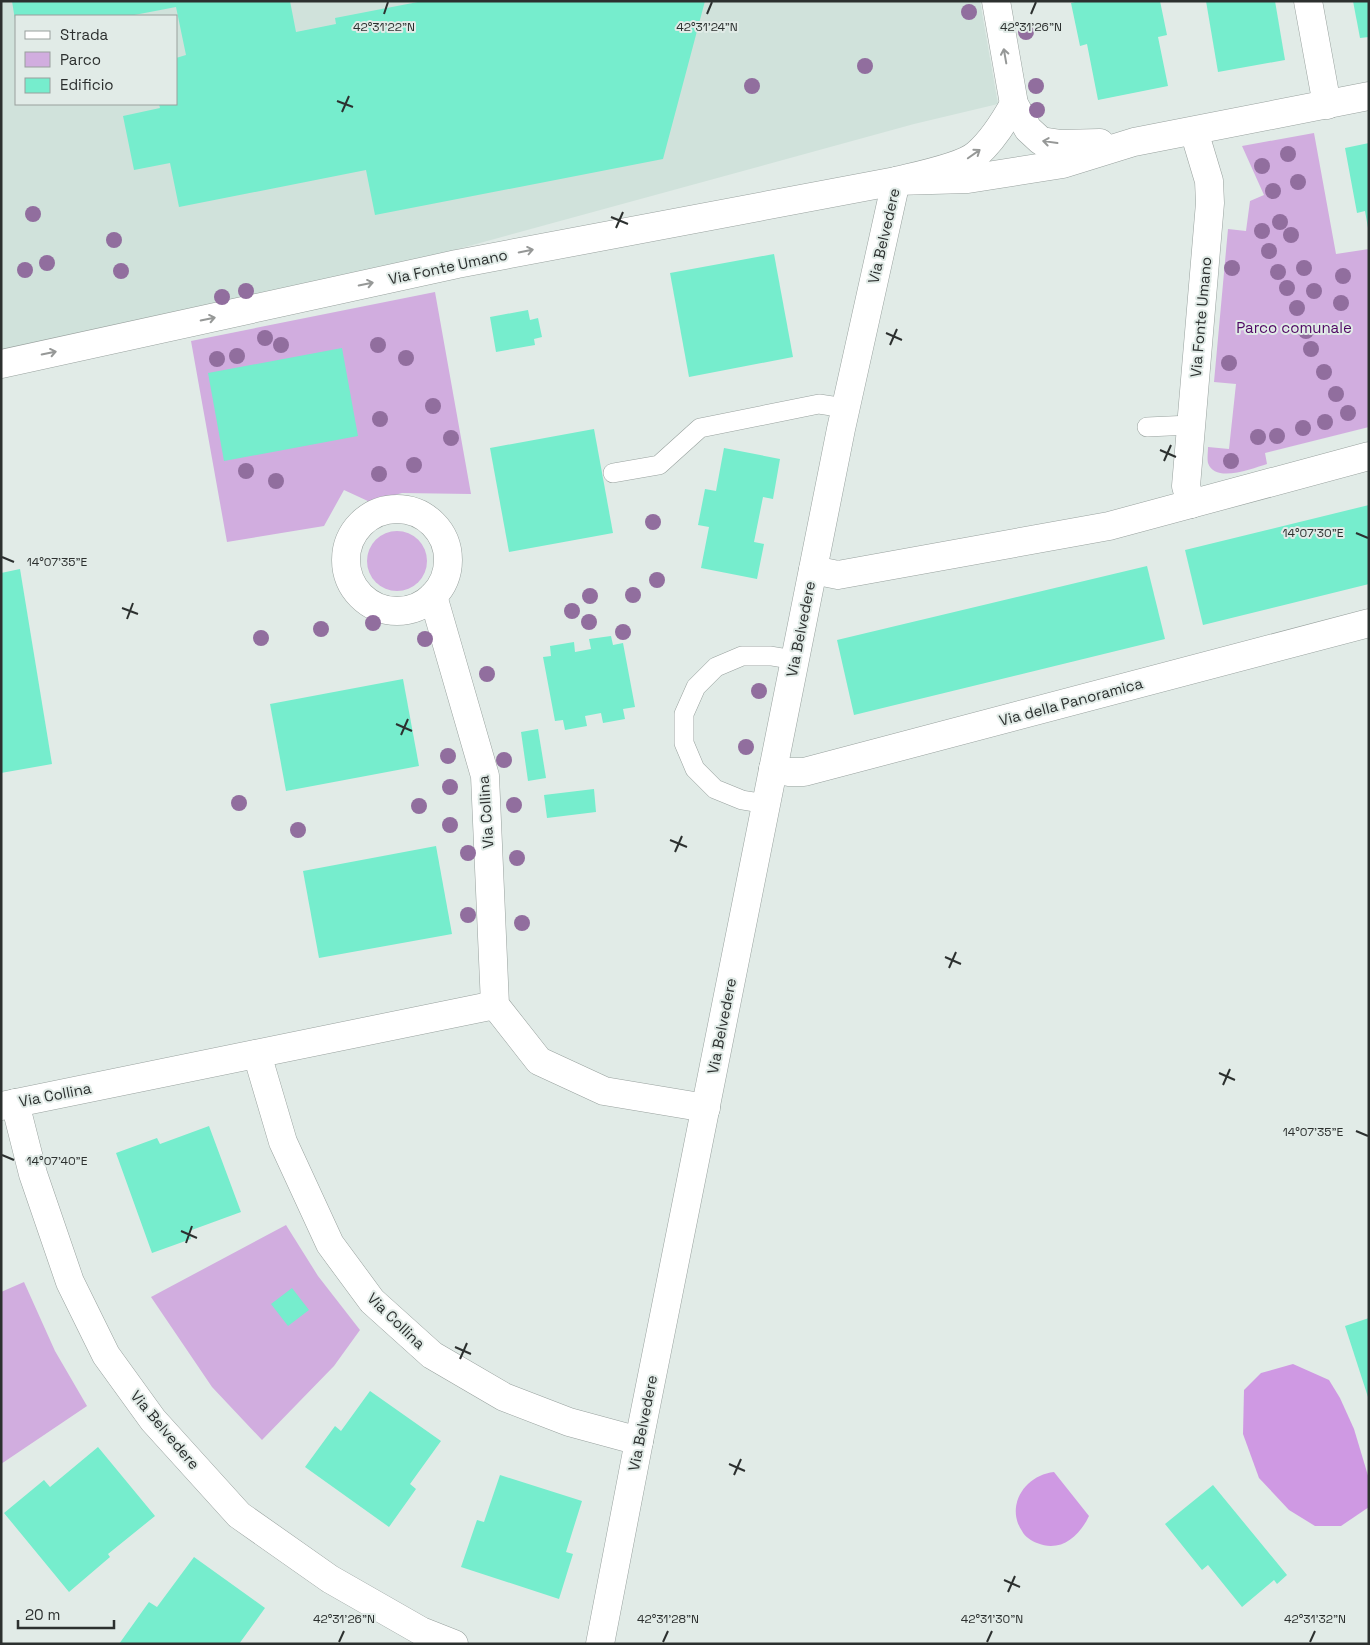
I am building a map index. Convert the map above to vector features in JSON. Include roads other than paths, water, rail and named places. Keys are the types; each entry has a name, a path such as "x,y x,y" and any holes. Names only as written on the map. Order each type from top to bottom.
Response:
{"street":[{"path":"996,1 1014,104"},
{"path":"1308,1 1327,105"},
{"name":"Via Fonte Umano","path":"896,181 968,179 1063,164 1134,142 1369,96"},
{"name":"Via Fonte Umano","path":"1014,104 1028,129 1041,141 1061,144 1134,142"},
{"name":"Via Fonte Umano","path":"1,364 457,264 896,181 949,168 976,156 1000,128 1014,104"},
{"name":"Via Fonte Umano","path":"1191,504 1186,486 1210,203 1209,181 1194,131"},
{"name":"Via Belvedere","path":"600,1644 845,408 896,181"},
{"path":"813,570 838,575 1109,526 1369,456"},
{"name":"Via Collina","path":"8,1104 495,1005 485,776 433,596"},
{"name":"Via della Panoramica","path":"773,769 804,772 1369,623"},
{"path":"495,1005 539,1061 604,1091 706,1108"},
{"name":"Via Collina","path":"257,1054 283,1142 330,1244 372,1302 432,1355 504,1397 569,1422 639,1441"},
{"name":"Via Belvedere","path":"8,1104 70,1282 106,1355 153,1420 239,1515 330,1580 421,1631 454,1644"}],"lane":[{"path":"614,473 659,465 700,428 819,404 845,408"},
{"path":"1147,427 1191,425"},
{"path":"766,804 742,800 715,789 695,769 684,742 684,714 696,687 716,667 742,656 770,656 795,660"}],"park label":[{"name":"Parco comunale","path":"1294,328"}]}
